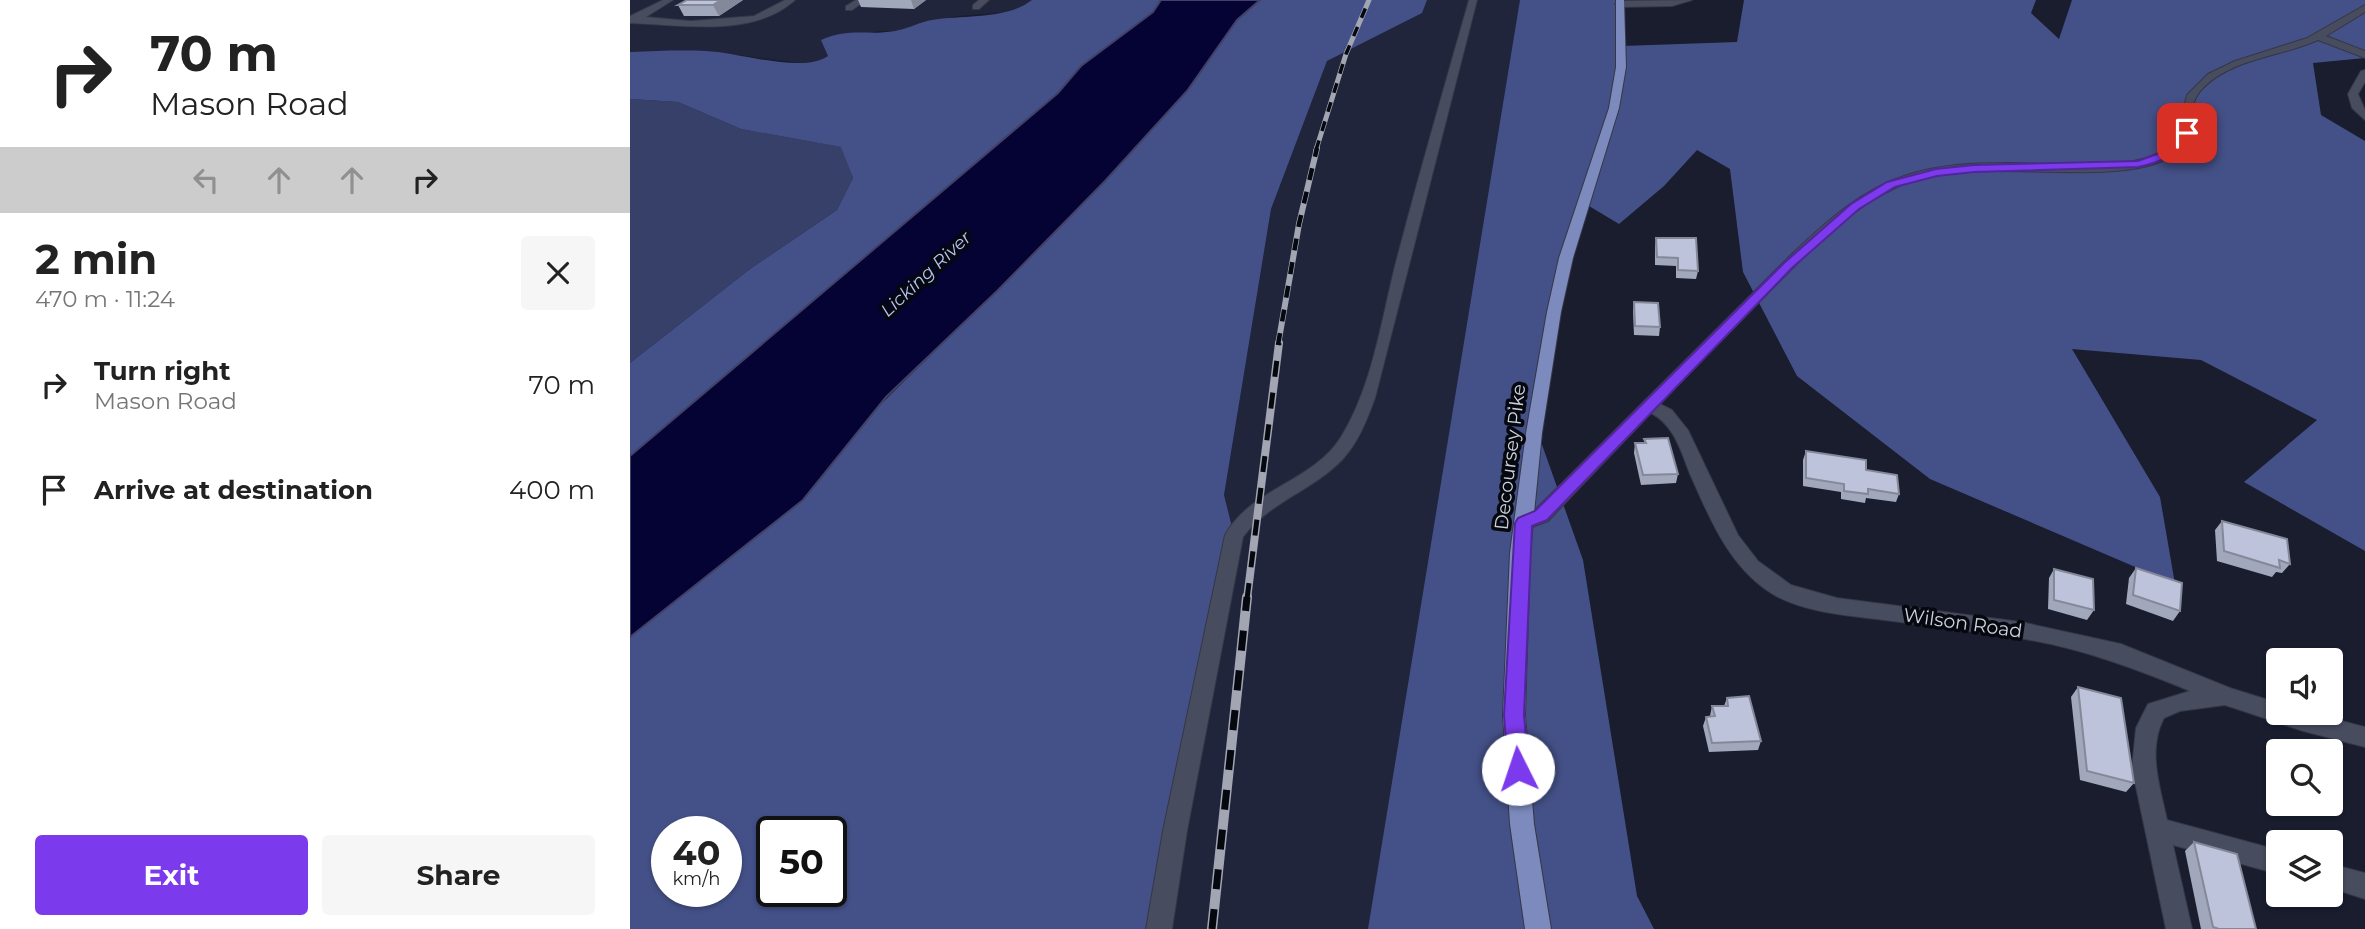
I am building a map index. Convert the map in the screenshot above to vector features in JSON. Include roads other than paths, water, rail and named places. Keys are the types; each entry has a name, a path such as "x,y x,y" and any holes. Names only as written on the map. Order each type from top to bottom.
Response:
{"main road":[{"name":"Decoursey Pike","path":"1538,929 1522,824 1514,715 1524,523 1534,433 1554,312 1566,258 1614,108 1621,67 1620,2"}],"street":[{"path":"632,20 669,0"},
{"path":"632,20 691,23 754,19 764,17 791,0"},
{"path":"849,8 862,0"},
{"path":"976,7 985,0"},
{"path":"1159,929 1175,831 1234,535 1240,525 1257,510 1329,461 1346,443 1365,406 1472,0"},
{"path":"1620,2 1672,3 1688,0"},
{"path":"1524,523 1541,516 1788,265 1855,206 1874,194 1891,185 1936,173 1974,169 2108,167 2158,159 2181,142 2187,133 2188,102 2196,89 2209,78 2237,62 2317,36 2365,8"},
{"path":"653,21 676,12"},
{"path":"2317,36 2365,55"},
{"path":"2365,73 2353,94 2357,108 2365,117"},
{"name":"Wilson Road","path":"1648,405 1666,414 1680,430 1717,515 1731,540 1751,566 1784,591 1838,606 2021,630 2121,653 2225,696 2365,737"},
{"path":"2179,929 2144,768 2147,729 2156,711 2179,702 2225,696"},
{"path":"2157,829 2266,859"},
{"path":"2343,880 2365,886"}],"water":[{"name":"Licking River","path":"1161,0 1260,0 1237,20 1187,91 1105,181 997,291 886,397 803,500 630,637 630,456 1058,93 1081,66 1153,12"}],"railway":[{"path":"1316,150 1346,54 1369,0"},
{"path":"1278,345 1299,224 1317,148"},
{"path":"1247,599 1279,343"},
{"path":"1212,929 1247,597"}]}
